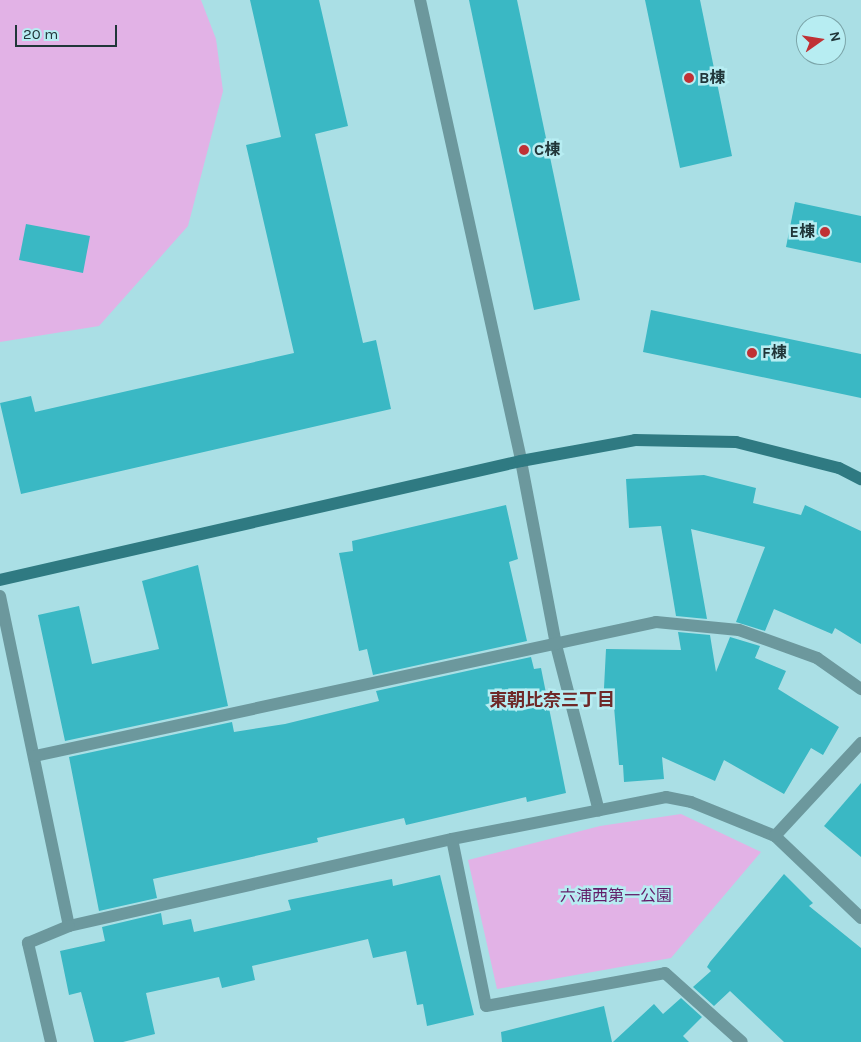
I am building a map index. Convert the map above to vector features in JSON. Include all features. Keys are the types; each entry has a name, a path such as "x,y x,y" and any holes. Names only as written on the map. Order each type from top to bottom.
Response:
{"street":[{"path":"420,0 521,461 556,645 599,811"},
{"path":"0,580 521,461 635,440 736,442 839,468 861,479"},
{"path":"0,596 35,756 69,926"},
{"path":"35,756 656,622 739,630 817,658 861,689"},
{"path":"775,836 861,743"},
{"path":"51,1042 28,943 69,926 452,839 666,797 692,802 775,836 861,918"},
{"path":"452,839 486,1006 665,973 742,1042"}],"green space":[{"path":"0,0 201,0 216,39 223,91 188,226 99,326 0,342"},
{"name":"六浦西第一公園","path":"681,814 761,852 671,958 497,989 468,860 600,826"}],"building":[{"path":"250,0 319,0 348,126 315,134 363,343 376,340 391,409 21,494 0,403 31,396 35,412 294,353 246,145 281,137"},
{"name":"C棟","path":"469,0 517,0 580,300 534,310"},
{"name":"B棟","path":"645,0 700,0 732,156 680,168"},
{"name":"E棟","path":"795,202 861,216 861,263 786,247"},
{"path":"26,224 90,236 83,273 19,260"},
{"name":"F棟","path":"651,310 861,354 861,398 643,352"},
{"path":"704,475 756,488 753,503 801,515 805,505 861,531 861,644 835,628 832,634 774,609 765,631 736,622 765,547 691,529 707,619 676,616 661,526 629,528 626,479"},
{"path":"506,505 518,559 509,562 527,641 373,675 367,649 359,651 339,553 353,551 352,541"},
{"path":"198,565 228,706 65,741 38,615 79,606 92,664 159,649 142,581"},
{"path":"678,632 710,635 716,672 730,637 760,646 755,658 786,671 778,689 839,727 823,755 811,748 784,794 724,760 715,781 662,757 664,779 624,782 623,765 619,765 614,707 603,707 606,649 681,650"},
{"path":"531,657 534,669 541,668 566,793 527,802 526,797 406,825 404,818 317,838 318,842 153,879 157,898 99,911 69,757 232,722 234,732 285,724 379,701 376,691"},
{"path":"861,783 861,857 824,826"},
{"path":"784,874 813,903 809,906 861,948 861,1042 784,1042 730,991 714,1006 693,987 711,971 707,967 710,962"},
{"path":"440,875 474,1015 427,1026 423,1004 417,1005 406,951 373,958 368,939 252,966 255,980 222,988 219,977 146,993 155,1034 123,1042 94,1042 81,992 69,995 60,951 105,941 102,927 161,913 163,925 191,919 194,932 291,910 288,900 392,879 393,886"},
{"path":"681,998 702,1017 683,1036 689,1042 613,1042 654,1004 663,1014"},
{"path":"604,1006 612,1042 502,1042 501,1032"}],"place":[{"name":"B棟","path":"689,78"},
{"name":"C棟","path":"524,150"},
{"name":"E棟","path":"825,232"},
{"name":"F棟","path":"752,353"}],"district":[{"name":"東朝比奈三丁目","path":"552,700"}]}
